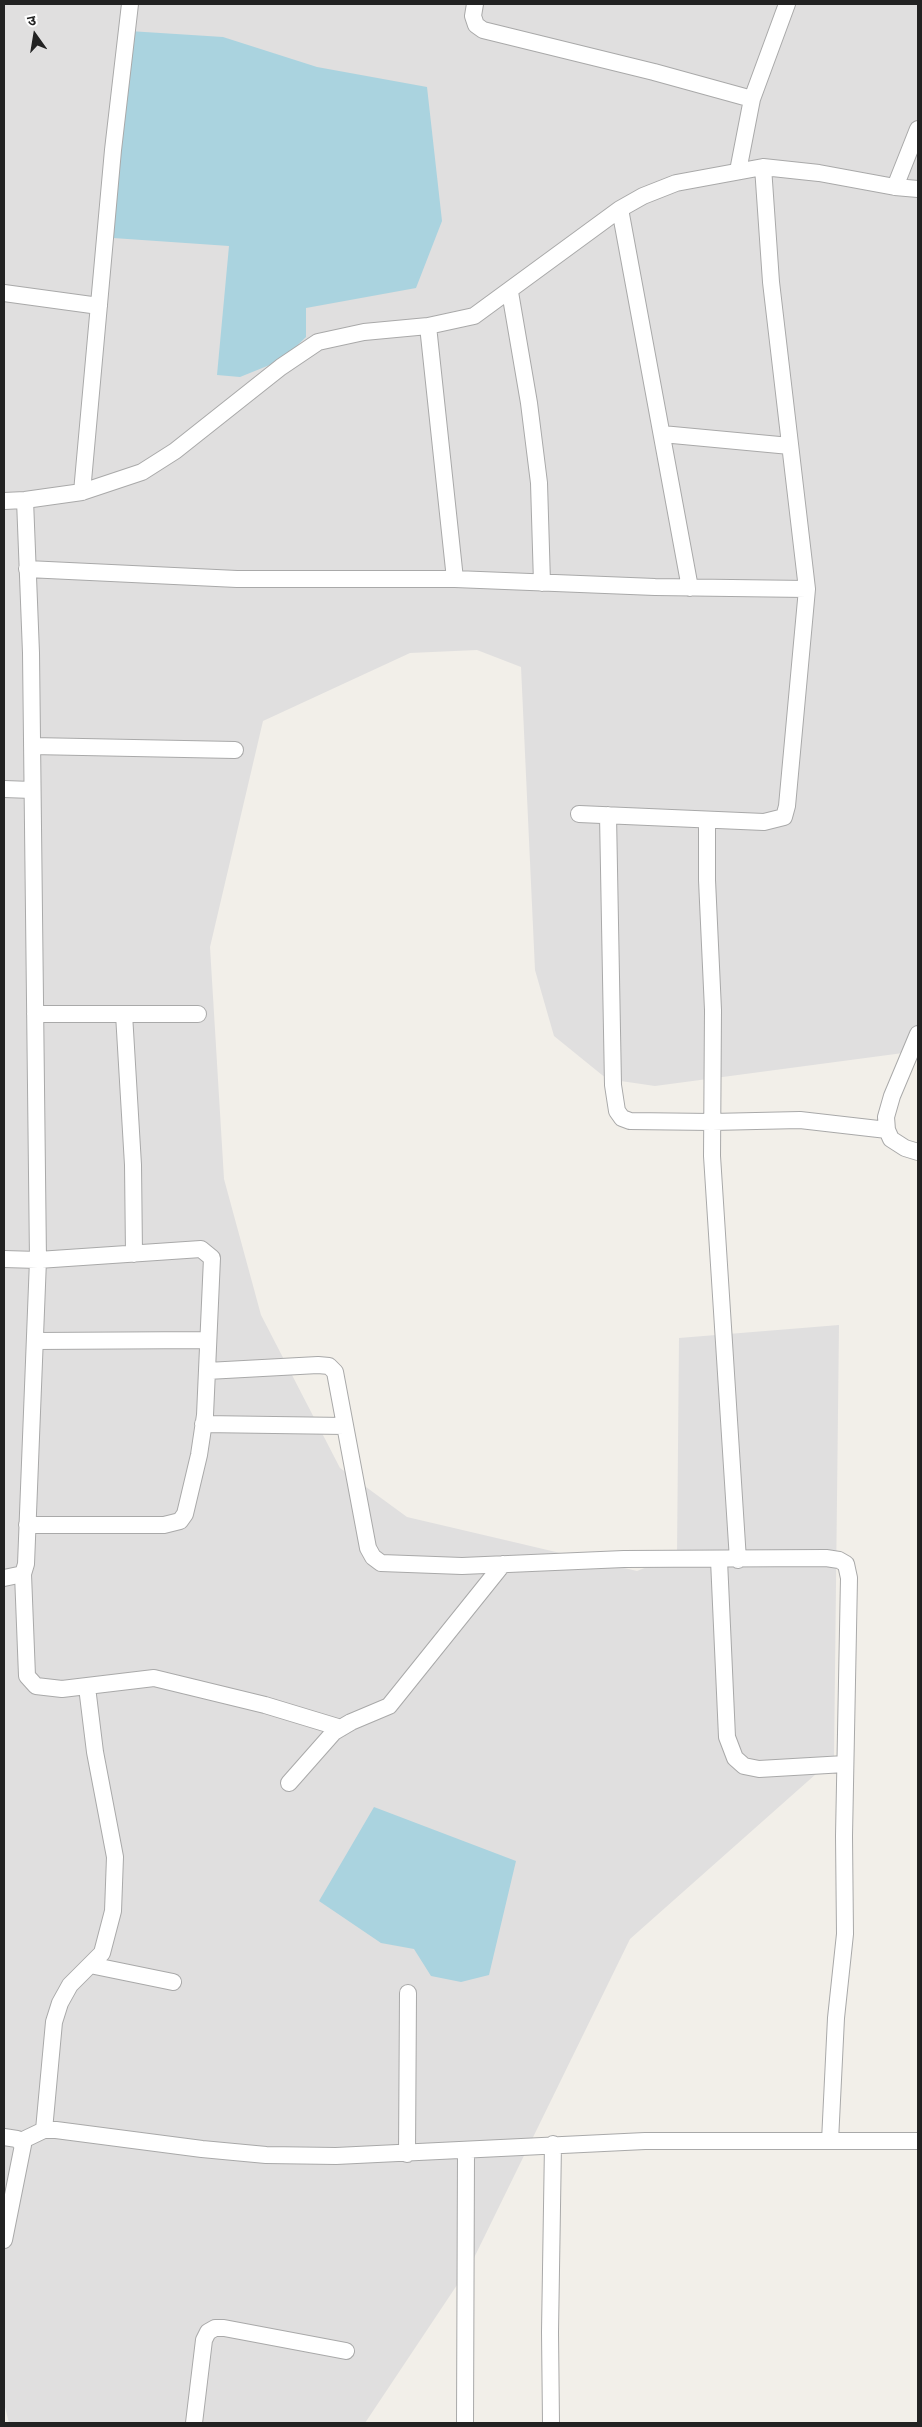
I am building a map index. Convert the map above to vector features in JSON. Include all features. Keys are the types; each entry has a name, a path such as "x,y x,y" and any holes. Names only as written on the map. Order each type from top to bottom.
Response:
{"street":[{"path":"82,492 113,150 130,4"},
{"path":"475,4 473,16 476,25 483,30 654,72 752,99"},
{"path":"738,171 752,99 787,4"},
{"path":"895,187 918,129"},
{"path":"579,814 764,822 784,817 787,806 807,589 771,282 763,167"},
{"path":"4,501 82,492 142,472 175,451 281,367 318,342 364,332 428,326 474,316 510,292 620,209 643,196 676,183 763,167 819,173 895,187 918,188"},
{"path":"620,209 690,588"},
{"path":"510,292 529,403 538,482 542,583"},
{"path":"4,293 99,306"},
{"path":"428,326 455,579"},
{"path":"662,434 790,446"},
{"path":"25,500 31,652 38,1260 26,1564 23,1574 27,1676 36,1686 47,1688 87,1687 154,1678 265,1705 341,1728"},
{"path":"27,569 237,579 455,579 690,588 807,589"},
{"path":"32,746 235,750"},
{"path":"4,789 32,790"},
{"path":"608,815 613,1084 617,1112 622,1118 630,1121 712,1122 800,1120 887,1130"},
{"path":"707,820 707,880 713,1010 712,1156 738,1560"},
{"path":"35,1014 198,1014"},
{"path":"124,1014 133,1165 134,1254"},
{"path":"918,1034 892,1096 886,1117 887,1130 891,1139 905,1148 918,1152"},
{"path":"4,1259 38,1260 201,1250 212,1258 203,1424 199,1455 187,1506 180,1521 164,1525 27,1525"},
{"path":"35,1341 207,1340"},
{"path":"207,1371 318,1365 329,1366 336,1372 368,1548 372,1557 381,1563 396,1565 503,1564 624,1560 826,1558 839,1560 846,1564 849,1578 845,1764 845,1934 836,2018 830,2141"},
{"path":"203,1424 345,1426"},
{"path":"719,1560 727,1737 735,1758 744,1766 759,1769 845,1764"},
{"path":"289,1783 319,1748 341,1728 389,1706 503,1564"},
{"path":"4,1578 23,1574"},
{"path":"44,2130 54,2022 60,2003 70,1985 102,1953 113,1911 114,1857 95,1752 87,1687"},
{"path":"90,1965 173,1982"},
{"path":"407,2154 408,1993"},
{"path":"4,2137 21,2141 44,2130 266,2155 336,2156 466,2151 553,2144 645,2140 918,2140"},
{"path":"4,2240 23,2150 21,2141"},
{"path":"551,2423 550,2332 553,2144"},
{"path":"465,2423 466,2151"},
{"path":"194,2423 204,2340 208,2332 215,2328 224,2328 346,2351"}],"shaded area":[{"path":"4,4 918,4 918,1051 655,1086 607,1079 554,1036 535,970 521,667 477,650 410,653 263,721 210,947 224,1179 261,1315 340,1468 407,1517 637,1571 677,1555 679,1338 839,1325 834,1758 630,1939 471,2264 365,2423 9,2423 4,2403"}],"water":[{"path":"129,31 223,37 317,67 427,87 442,221 416,288 306,308 306,337 282,360 240,377 217,375 229,246 113,238"},
{"path":"374,1807 516,1861 489,1975 461,1982 431,1976 414,1949 381,1943 319,1901"}]}
